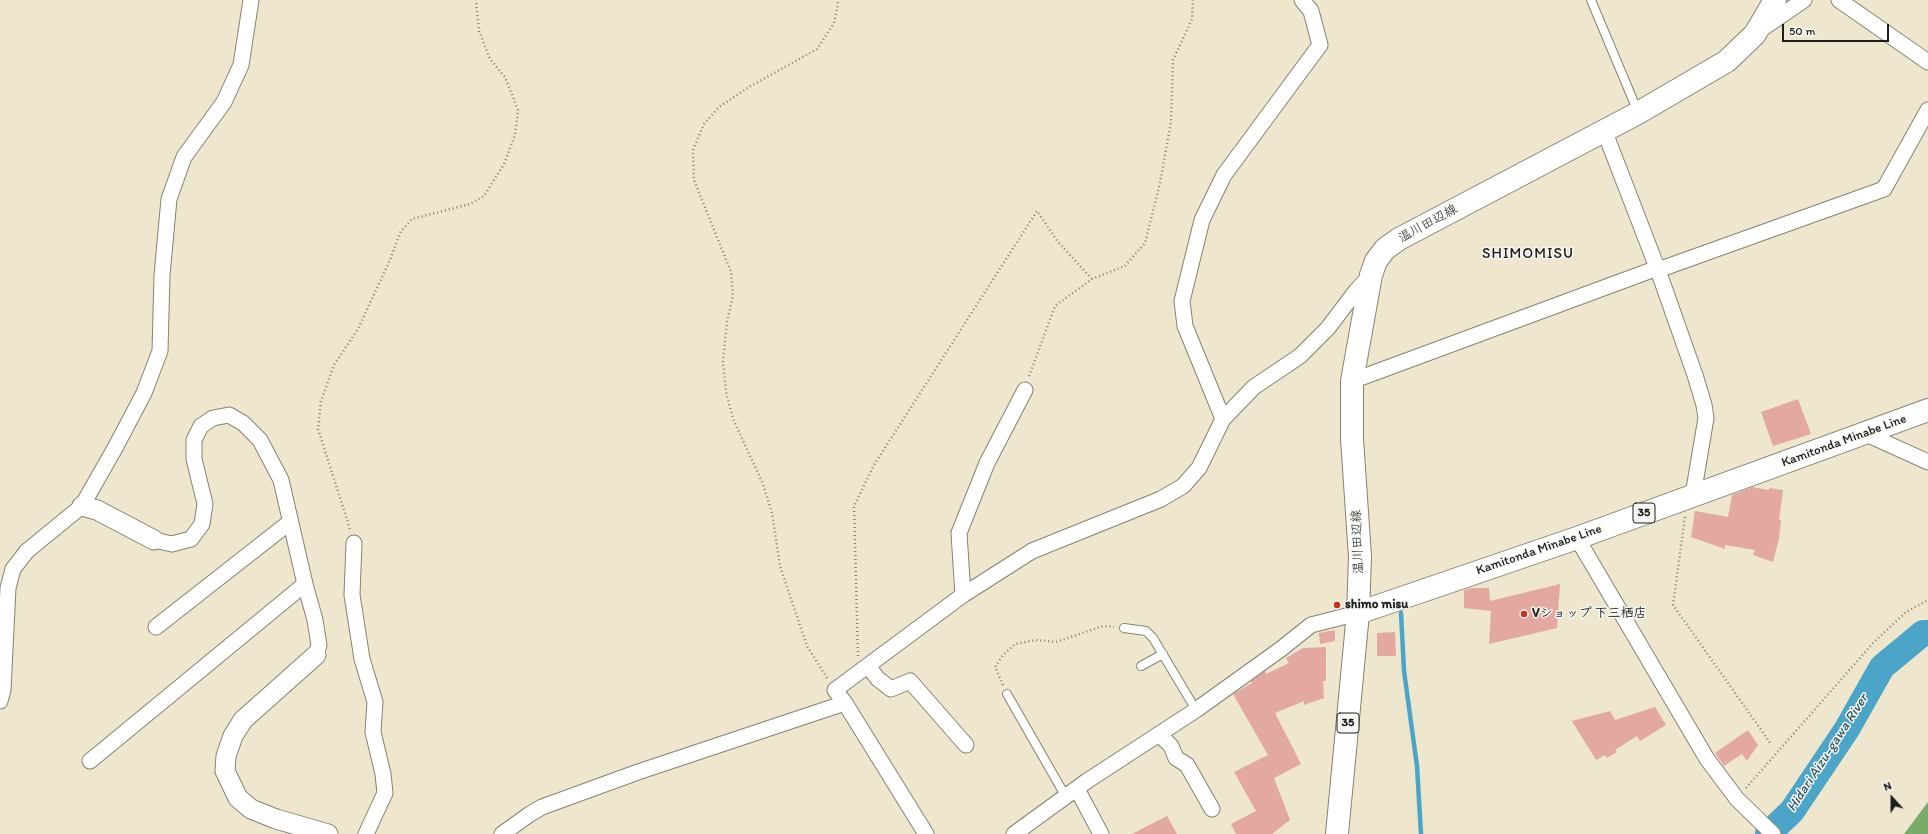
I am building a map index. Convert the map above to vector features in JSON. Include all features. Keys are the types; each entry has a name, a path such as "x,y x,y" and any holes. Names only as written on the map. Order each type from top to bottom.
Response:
{"main road":[{"name":"温川田辺線","path":"1358,613 1360,556 1352,439 1352,381 1371,275 1376,261 1385,249 1399,239 1638,113 1727,61 1754,34 1775,0"},
{"name":"Kamitonda Minabe Line","path":"1358,613 1577,538 1690,495 1928,410"},
{"name":"35","path":"1337,834 1358,613"}],"street":[{"path":"0,701 3,690 8,588 13,569 27,551 82,506 144,393 160,351 164,245 169,199 184,157 224,102 242,65 252,0"},
{"path":"1223,419 1185,326 1182,301 1202,220 1224,175 1320,45 1310,11 1302,0"},
{"path":"1754,34 1804,0"},
{"path":"1839,0 1928,62"},
{"path":"1352,381 1644,273 1658,270 1884,189 1928,110"},
{"path":"1604,130 1658,270 1695,375 1704,406 1706,418 1690,495"},
{"path":"926,834 845,702 835,690 963,595 1032,551 1161,499 1183,486 1199,468 1223,419 1254,387 1300,356 1328,328 1356,291 1371,275"},
{"path":"963,595 959,533 987,463 1024,390"},
{"path":"82,506 97,510 154,540 172,544 191,539 202,524 205,504 194,459 194,440 201,426 213,418 229,415 243,423 260,440 281,480 305,584 316,620 319,645 316,655 309,664 243,720 233,736 226,756 225,771 238,798 251,809 276,819 328,834"},
{"path":"1864,433 1928,462"},
{"path":"156,627 290,522"},
{"path":"1577,538 1707,759 1740,803 1773,834"},
{"path":"354,543 352,595 362,659 375,702 373,732 383,774 385,793 366,834"},
{"path":"90,761 305,584"},
{"path":"1014,834 1072,793 1196,710 1281,649 1311,625 1358,613"},
{"path":"863,669 891,689 910,681 966,745"},
{"path":"502,834 542,807 638,772 845,702"},
{"path":"1159,734 1170,746 1176,758 1187,765 1212,809"},
{"path":"1072,793 1101,834"}],"lane":[{"path":"1591,0 1638,113"},
{"path":"1124,628 1146,631 1153,638 1164,654 1196,710"},
{"path":"1141,666 1164,654"},
{"path":"1007,694 1072,793"}],"path":[{"path":"354,543 318,429 321,401 334,365 358,329 390,260 401,231 412,219 470,204 484,196 504,164 515,135 518,110 505,77 490,59 479,32 476,0"},
{"path":"835,690 807,646 780,566 772,513 763,484 733,419 726,392 723,361 727,322 733,296 731,272 694,180 692,150 704,124 719,107 749,87 817,49 834,23 838,4 837,0"},
{"path":"1024,390 1055,306 1092,279 1126,266 1145,243 1160,183 1171,122 1173,60 1192,19 1193,0"},
{"path":"863,669 854,506 874,465 1037,211 1058,242 1092,279"},
{"path":"1690,495 1673,605 1771,744"},
{"path":"1740,803 1874,642 1906,612 1928,600"},
{"path":"1007,694 995,667 1003,655 1014,644 1036,640 1056,642 1103,626 1124,628"}],"green space":[{"path":"1928,802 1928,834 1904,834"}],"building":[{"path":"1798,399 1811,434 1773,446 1761,412"},
{"path":"1752,487 1769,490 1769,488 1783,490 1779,520 1781,520 1779,538 1773,562 1753,555 1755,550 1725,545 1725,549 1691,537 1695,511 1728,517 1732,495"},
{"name":"Vショップ 下三栖店","path":"1560,584 1557,628 1489,644 1491,611 1464,608 1464,590 1471,588 1489,588 1490,601"},
{"path":"1335,630 1335,641 1320,644 1319,633"},
{"path":"1395,632 1396,656 1377,656 1377,633"},
{"path":"1326,647 1326,681 1323,681 1324,698 1304,705 1304,701 1275,713 1301,764 1274,778 1290,820 1272,834 1236,834 1231,824 1256,811 1234,772 1268,755 1233,694 1252,683 1251,681 1265,671 1266,674 1289,663 1286,658 1303,648"},
{"path":"1655,707 1666,725 1640,741 1637,736 1615,750 1617,752 1607,758 1605,755 1596,760 1572,721 1610,711 1615,720"},
{"path":"1748,730 1758,745 1747,761 1742,754 1724,766 1715,753"},
{"path":"1167,816 1177,834 1132,834"}],"waterway":[{"path":"1401,613 1404,671 1417,766 1421,834"},
{"name":"Hidari Aizu-gawa River","path":"1768,834 1792,811 1847,729 1882,667 1923,633 1928,633"}],"place":[{"name":"shimo misu","path":"1337,605"},
{"name":"Vショップ 下三栖店","path":"1524,614"}],"district":[{"name":"SHIMOMISU","path":"1528,254"}]}
